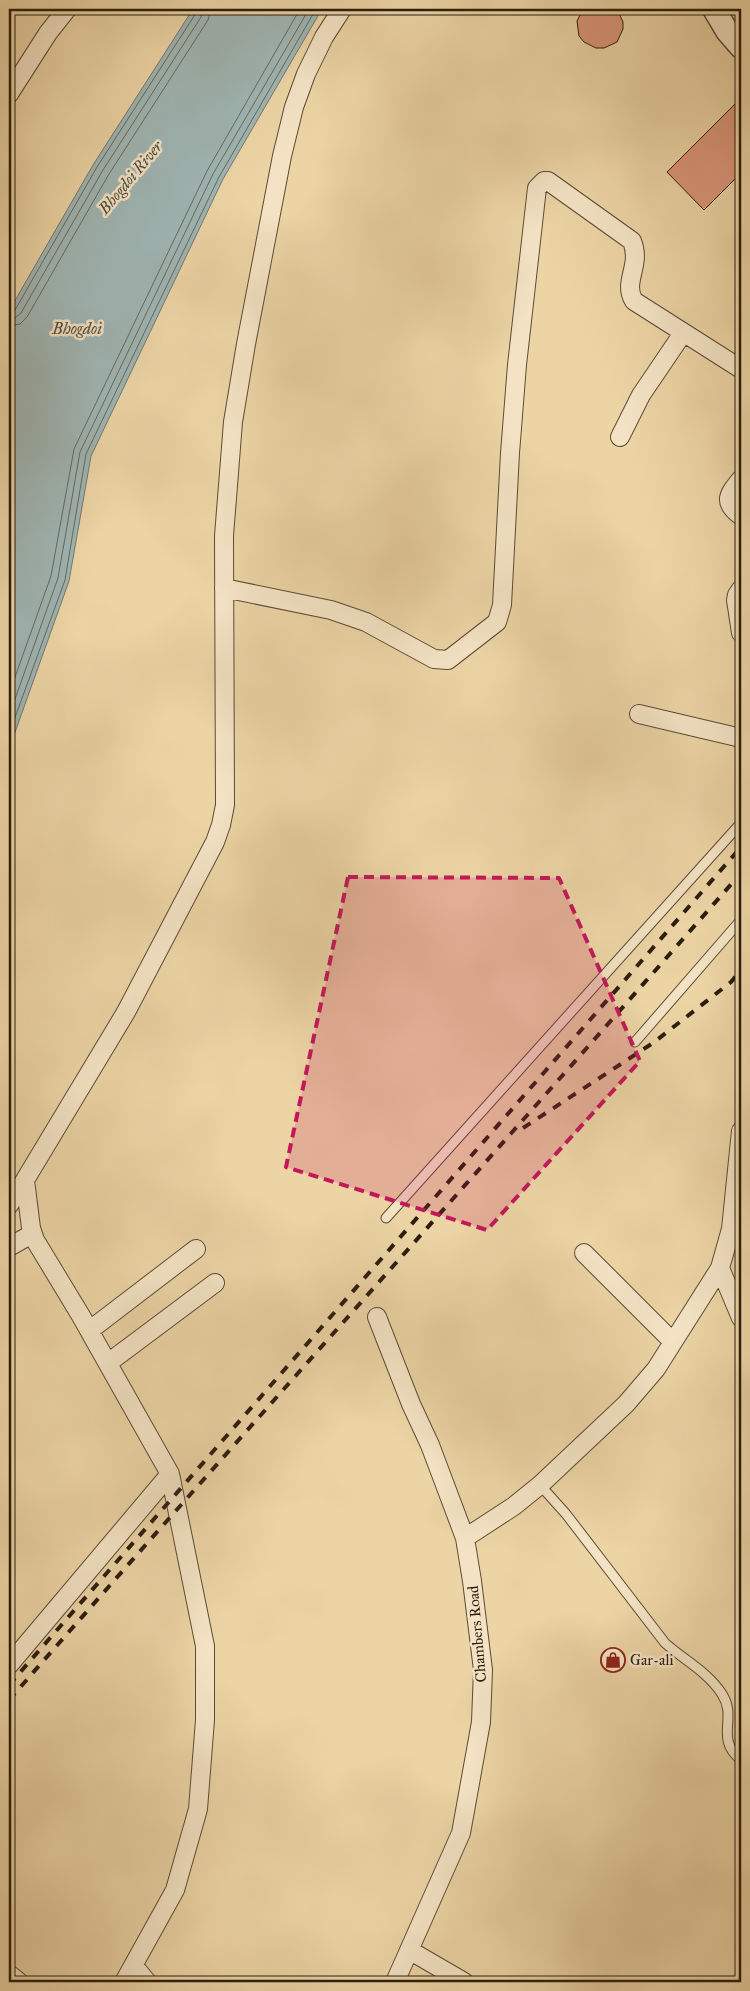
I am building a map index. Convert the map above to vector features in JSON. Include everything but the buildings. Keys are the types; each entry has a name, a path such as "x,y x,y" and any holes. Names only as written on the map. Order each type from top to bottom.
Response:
{"street":[{"path":"9,94 48,33 67,9"},
{"path":"9,1205 126,1012 215,842 221,824 225,805 224,536 233,422 282,156 294,107 306,74 324,37 342,9"},
{"path":"714,9 741,47"},
{"path":"224,588 331,610 366,622 434,659 442,660 448,660 497,622 502,605 517,365 537,188 544,181 548,181 632,240 636,251 636,259 629,289 634,302 741,369"},
{"path":"620,437 641,395 683,333"},
{"path":"741,479 730,493 728,499 733,510 741,516"},
{"path":"741,589 736,595 741,633"},
{"path":"639,714 741,738"},
{"path":"465,1538 514,1506 540,1485 626,1404 645,1383 673,1342 720,1268 731,1229 741,1131"},
{"path":"25,1180 32,1234 90,1330 170,1474 205,1646 205,1720 198,1810 175,1890 124,1982"},
{"path":"9,1247 32,1234"},
{"path":"90,1330 196,1249"},
{"path":"584,1253 673,1342"},
{"path":"720,1268 741,1318"},
{"path":"108,1363 215,1283"},
{"name":"Chambers Road","path":"377,1317 411,1404 430,1445 465,1538 483,1670 481,1722 461,1833 395,1982"},
{"path":"9,1665 170,1474"},
{"path":"409,1950 464,1982"},
{"path":"134,1966 147,1982"},
{"path":"9,1974 19,1982"}],"lane":[{"path":"386,1218 741,823"},
{"path":"635,1042 741,920"},
{"path":"540,1485 566,1514 665,1643 707,1676 722,1694 729,1708 727,1734 729,1746 741,1760"}],"highlighted area":[{"path":"348,877 559,878 640,1061 487,1230 286,1167"}],"water":[{"name":"Bhogdoi","path":"193,9 322,9 223,179 91,456 69,581 9,749 9,311 93,165"}],"railway":[{"path":"9,1685 741,847"},
{"path":"9,1700 741,873"},
{"path":"523,1128 653,1043 731,982 741,970"}],"place":[{"name":"Gar-ali","path":"613,1660"}],"water label":[{"name":"Bhogdoi River","path":"130,177"}]}
